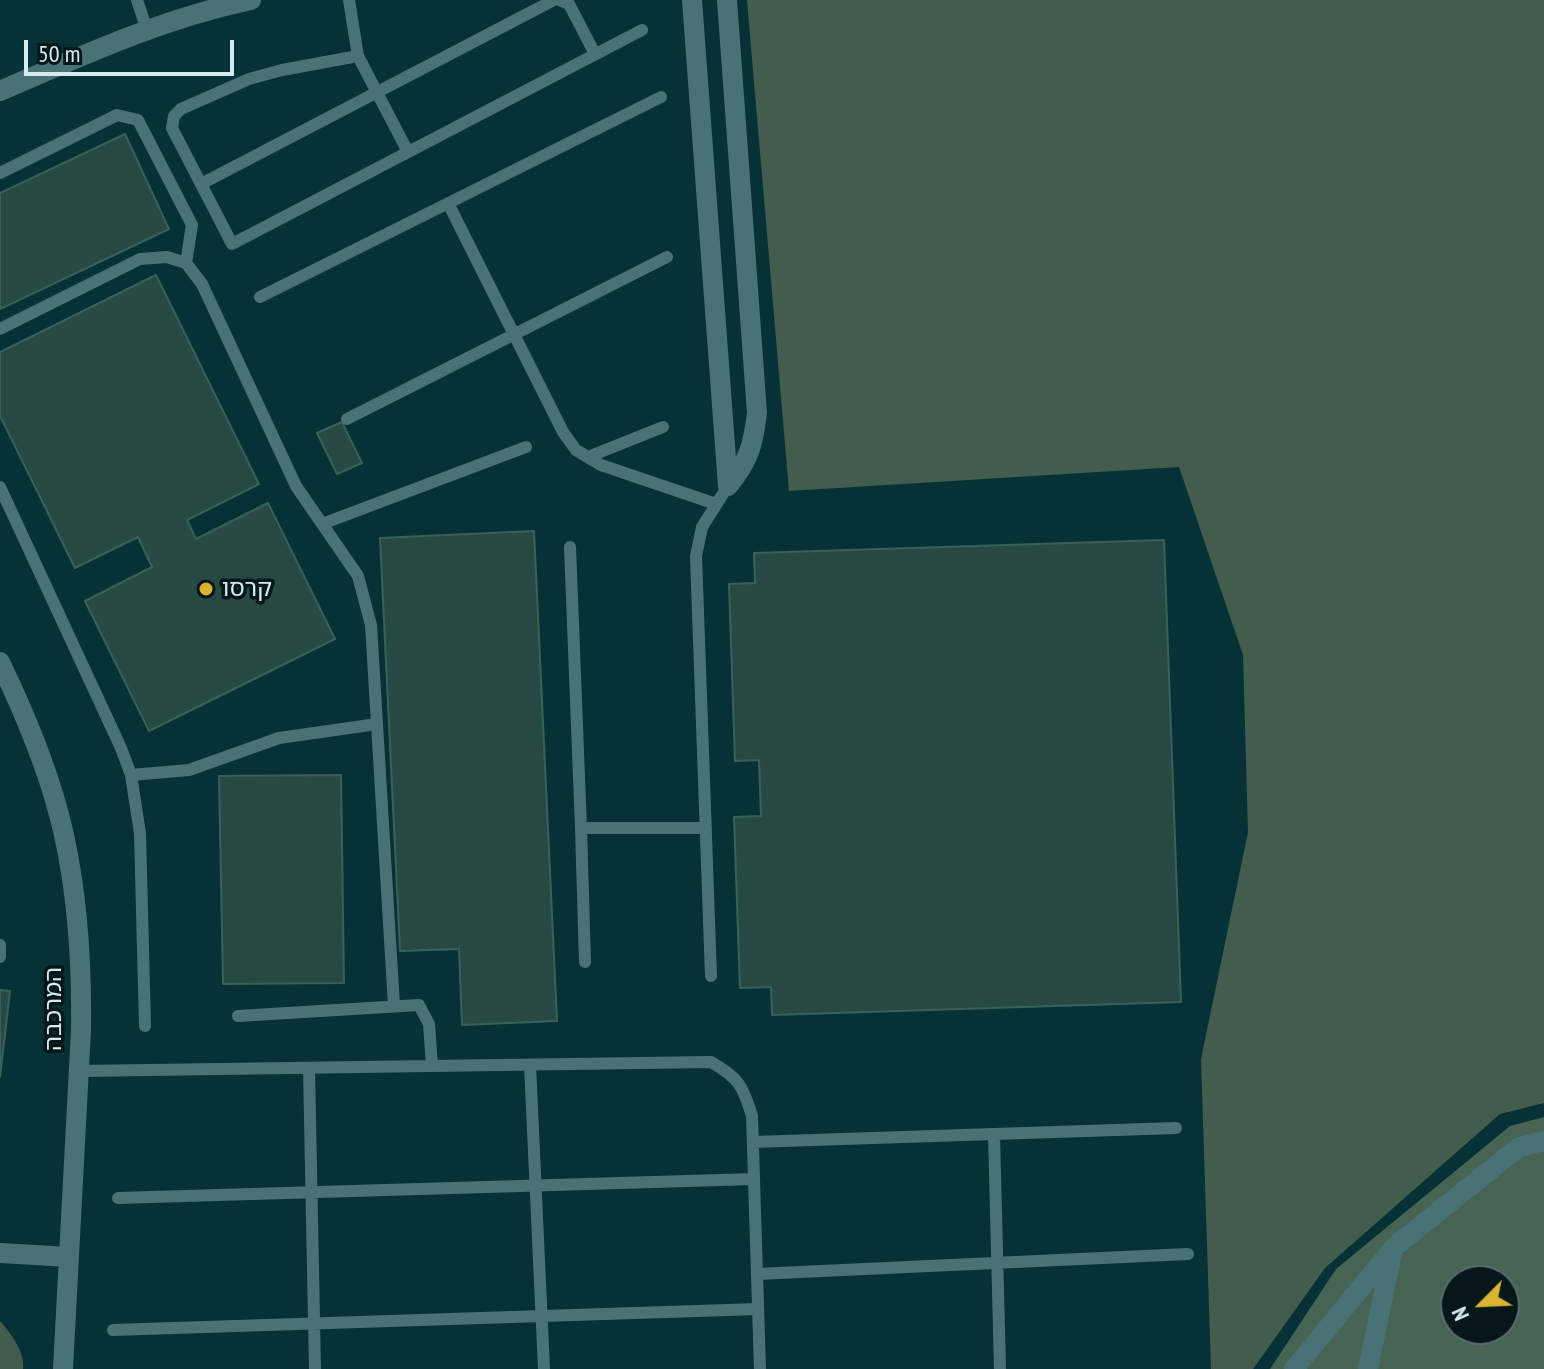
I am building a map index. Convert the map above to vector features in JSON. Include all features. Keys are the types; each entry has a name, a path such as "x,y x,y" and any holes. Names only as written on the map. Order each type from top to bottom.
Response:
{"street":[{"path":"0,91 184,13 251,0"},
{"path":"692,0 728,486"},
{"path":"727,0 757,413 754,437 744,467 728,486"},
{"name":"המרכבה","path":"0,662 17,697 52,790 63,831 78,919 82,978 79,1071 63,1369"},
{"path":"1294,1369 1393,1248 1519,1147 1544,1141"},
{"path":"1368,1369 1393,1248"},
{"path":"0,1253 69,1257"}],"lane":[{"path":"137,0 147,30"},
{"path":"349,0 358,56 408,152"},
{"path":"201,184 556,0 569,4 595,54"},
{"path":"358,56 249,79 181,109 174,116 172,128 232,244 642,30"},
{"path":"260,297 661,97"},
{"path":"0,173 117,115 138,120 192,225 186,263"},
{"path":"448,203 563,432 576,450 601,465 716,504"},
{"path":"0,329 140,259 167,257 186,263 202,284 296,486 358,576 371,625 394,1006"},
{"path":"347,419 667,257"},
{"path":"588,457 663,427"},
{"path":"322,524 526,447"},
{"path":"711,976 696,556 702,527 728,486"},
{"path":"0,487 131,775 140,833 145,1026"},
{"path":"570,547 585,962"},
{"path":"131,775 189,770 279,738 377,724"},
{"path":"581,828 706,828"},
{"path":"0,945 0,957"},
{"path":"238,1016 419,1005 429,1024 432,1066"},
{"path":"79,1071 711,1062 732,1074 746,1093 752,1116 760,1369"},
{"path":"530,1065 544,1369"},
{"path":"309,1068 315,1369"},
{"path":"753,1142 1176,1128"},
{"path":"994,1134 1000,1369"},
{"path":"118,1198 754,1179"},
{"path":"757,1274 1188,1254"},
{"path":"113,1330 758,1309"}],"green space":[{"path":"747,0 1544,0 1544,1103 1500,1114 1325,1268 1253,1369 1211,1369 1201,1059 1248,832 1243,655 1179,467 789,491"},
{"path":"1544,1117 1544,1369 1270,1369 1336,1269 1510,1126"},
{"path":"0,1321 20,1349 23,1369 0,1369"}],"building":[{"path":"125,134 169,229 0,309 0,193"},
{"path":"156,275 259,484 187,520 196,539 268,503 335,639 149,731 85,601 152,567 138,537 75,568 0,416 0,352"},
{"path":"342,422 362,463 337,474 317,433"},
{"path":"534,531 557,1021 462,1025 459,949 400,951 380,538"},
{"path":"1164,540 1181,1002 772,1015 771,987 740,988 734,817 761,816 759,760 735,761 729,584 755,583 754,553"},
{"path":"341,775 344,983 223,984 219,776"},
{"path":"0,990 10,991 0,1077"}],"place":[{"name":"קרסו","path":"206,589"}]}
